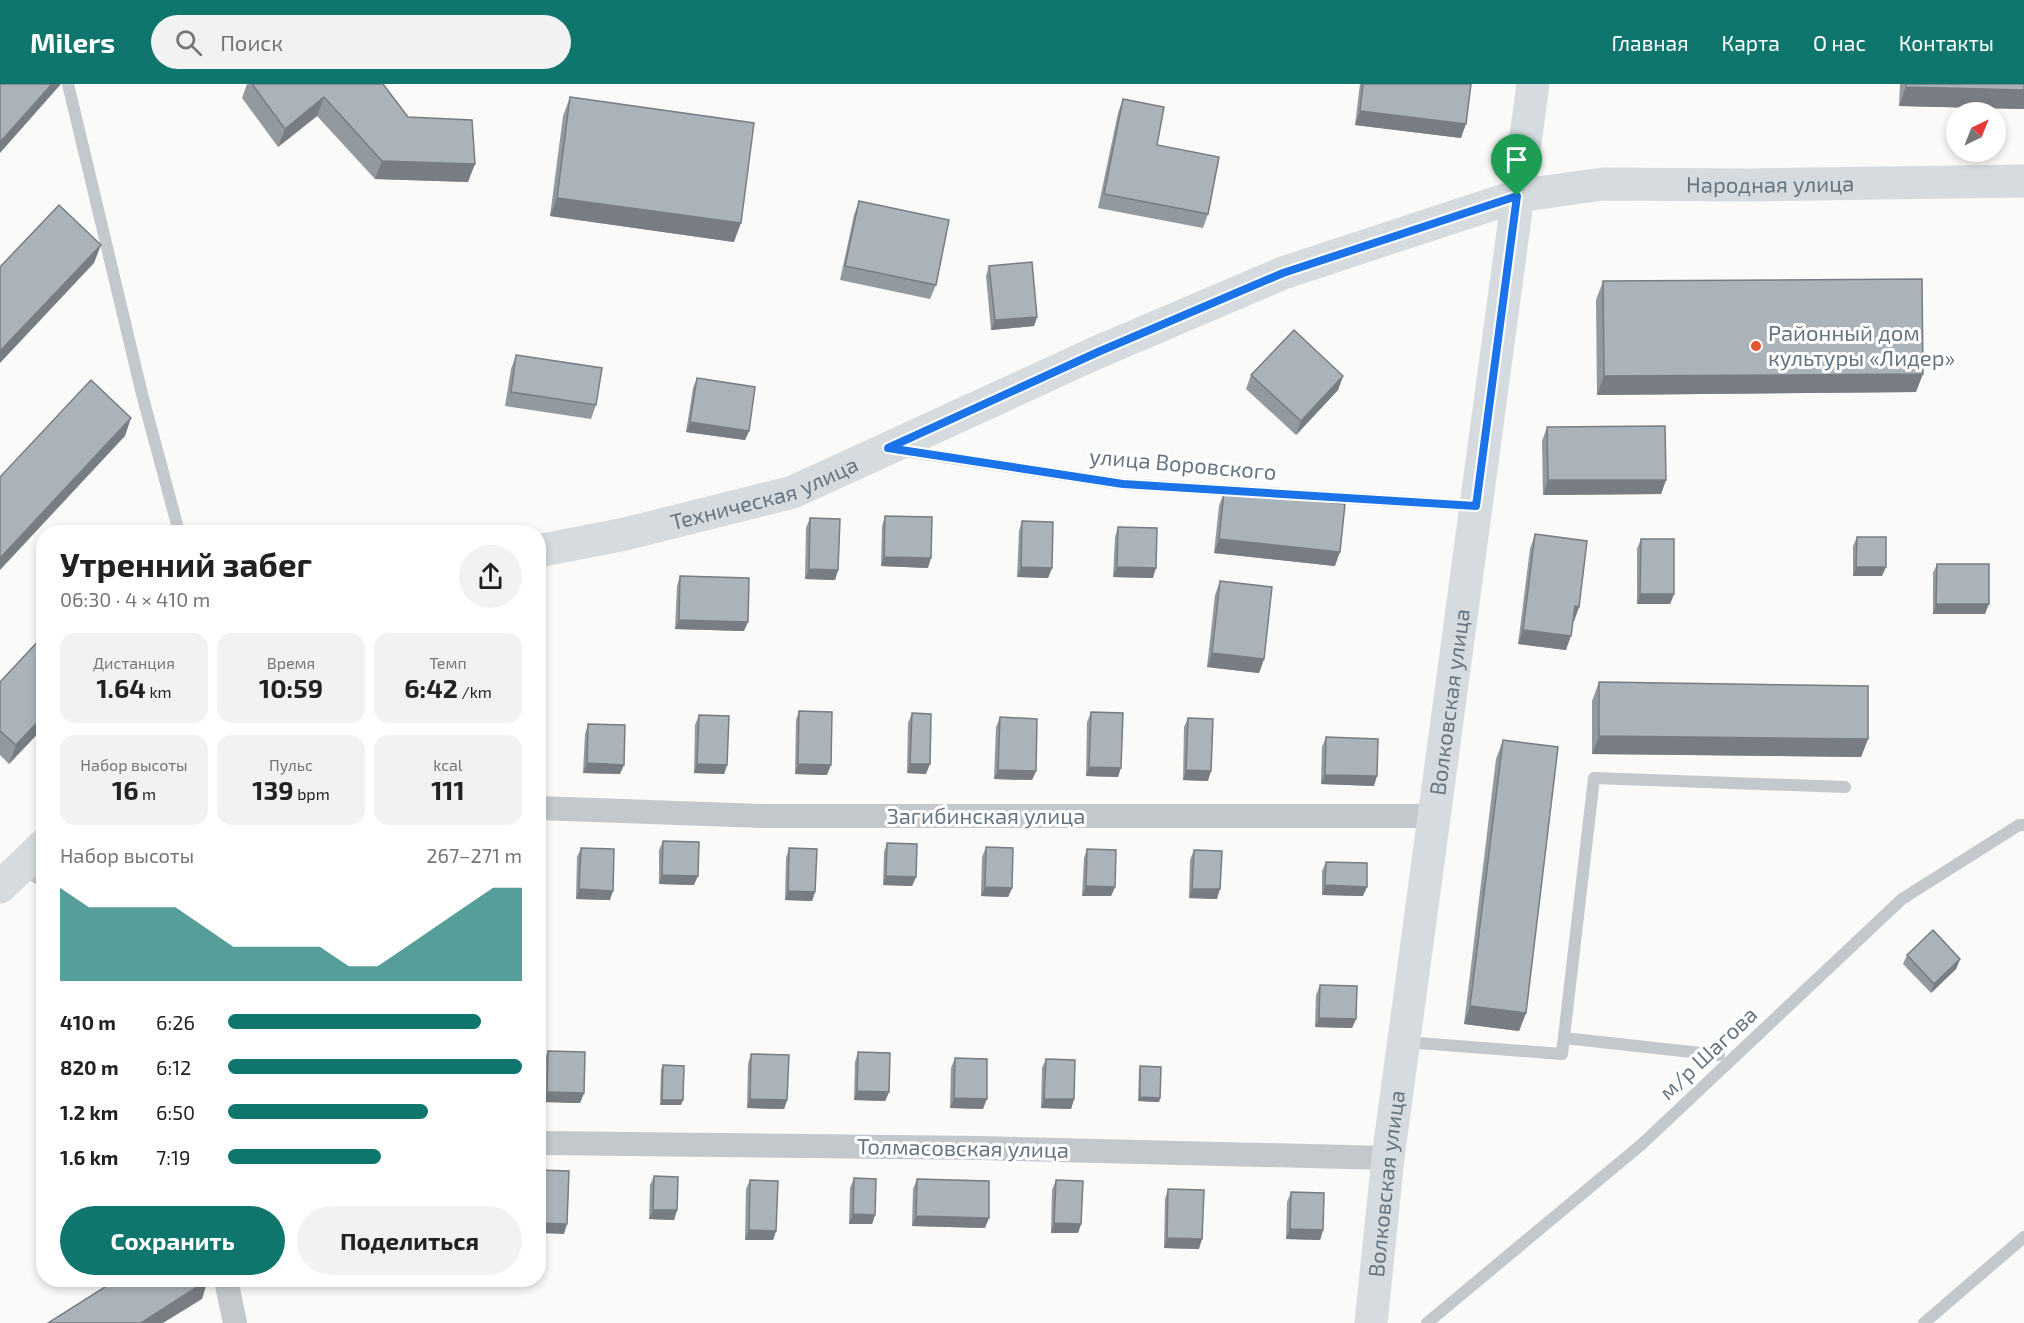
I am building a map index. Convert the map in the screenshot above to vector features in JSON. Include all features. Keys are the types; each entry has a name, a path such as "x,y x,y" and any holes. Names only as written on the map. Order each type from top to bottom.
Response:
{"street":[{"name":"Волковская улица","path":"1371,1323 1388,1158 1533,84"},
{"name":"Народная улица","path":"1517,196 1603,184 1747,185 2024,181"},
{"name":"Техническая улица","path":"546,550 626,534 793,492 1098,352 1283,273 1517,196"},
{"name":"Загибинская улица","path":"546,808 762,816 1434,816"},
{"path":"0,887 36,862"},
{"name":"Толмасовская улица","path":"546,1143 980,1148 1388,1158"},
{"path":"227,1287 235,1323"}],"lane":[{"path":"68,84 142,394 177,525"},
{"name":"улица Воровского","path":"888,448 1123,484 1476,506"},
{"path":"1404,1042 1562,1054 1594,778 1845,786"},
{"name":"м/р Шагова","path":"1426,1323 1642,1144 1902,899 2019,825 2024,825"},
{"path":"1564,1038 1719,1055"},
{"path":"1924,1323 2024,1237"}],"building":[{"path":"0,84 52,84 0,142"},
{"path":"252,84 383,84 408,117 472,120 475,164 382,161 324,97 285,129"},
{"path":"1363,84 1471,84 1466,124 1360,111"},
{"path":"1906,84 2024,84 2024,90 1906,87"},
{"path":"570,97 754,123 741,223 557,198"},
{"path":"1123,99 1164,107 1157,145 1219,157 1208,214 1104,194"},
{"path":"859,201 949,220 936,285 845,266"},
{"path":"59,205 101,245 0,351 0,267"},
{"path":"1032,262 1037,317 995,320 989,266"},
{"name":"Районный дом культуры «Лидер»","path":"1922,279 1923,374 1604,376 1603,281"},
{"path":"1294,330 1343,376 1301,421 1251,375"},
{"path":"516,355 602,368 596,405 511,392"},
{"path":"697,378 755,387 749,431 690,422"},
{"path":"91,380 131,418 0,558 0,477"},
{"path":"1665,426 1666,480 1548,480 1547,427"},
{"path":"1224,492 1345,504 1340,552 1219,539"},
{"path":"885,516 932,517 931,558 884,557"},
{"path":"810,518 840,519 838,570 809,569"},
{"path":"1022,521 1053,522 1052,568 1021,567"},
{"path":"1118,527 1157,528 1156,568 1117,567"},
{"path":"1535,534 1587,541 1579,607 1575,606 1571,636 1523,630"},
{"path":"1857,537 1886,537 1886,567 1856,567"},
{"path":"1641,539 1674,539 1674,594 1640,594"},
{"path":"1937,564 1989,564 1989,604 1936,604"},
{"path":"680,576 749,578 748,622 679,620"},
{"path":"1220,581 1272,587 1264,659 1212,653"},
{"path":"36,644 36,724 16,745 0,731 0,682"},
{"path":"1599,682 1868,686 1868,739 1599,736"},
{"path":"799,711 832,712 831,765 798,764"},
{"path":"1091,712 1123,713 1121,768 1089,767"},
{"path":"912,713 931,714 930,764 910,764"},
{"path":"699,715 729,716 727,765 697,764"},
{"path":"1000,717 1037,719 1036,771 998,770"},
{"path":"1188,718 1213,719 1211,771 1186,770"},
{"path":"588,724 625,725 624,765 587,763"},
{"path":"1326,737 1378,739 1377,776 1325,775"},
{"path":"1503,740 1558,747 1526,1013 1470,1006"},
{"path":"663,841 699,842 698,876 662,875"},
{"path":"887,843 917,844 916,877 886,876"},
{"path":"986,847 1013,848 1012,888 985,887"},
{"path":"581,848 614,849 613,891 579,889"},
{"path":"789,848 817,849 815,892 788,891"},
{"path":"1087,849 1116,850 1115,887 1086,886"},
{"path":"1194,850 1222,851 1220,889 1192,889"},
{"path":"1326,862 1367,863 1367,887 1325,885"},
{"path":"1933,930 1960,959 1934,984 1907,955"},
{"path":"1320,985 1357,986 1356,1019 1319,1018"},
{"path":"548,1051 585,1052 584,1093 547,1092"},
{"path":"858,1052 890,1053 889,1092 857,1091"},
{"path":"751,1054 789,1055 787,1100 750,1099"},
{"path":"955,1058 987,1059 987,1099 954,1098"},
{"path":"1046,1059 1075,1060 1074,1099 1044,1099"},
{"path":"663,1065 684,1066 683,1100 662,1100"},
{"path":"1140,1066 1161,1067 1160,1098 1140,1097"},
{"path":"546,1170 569,1171 567,1224 546,1223"},
{"path":"654,1176 678,1177 677,1210 653,1210"},
{"path":"854,1178 876,1179 875,1215 853,1214"},
{"path":"917,1179 989,1181 989,1218 916,1216"},
{"path":"750,1180 778,1181 776,1231 749,1230"},
{"path":"1056,1180 1083,1181 1081,1224 1054,1223"},
{"path":"1168,1189 1204,1190 1202,1239 1167,1238"},
{"path":"1291,1192 1324,1193 1323,1230 1290,1229"},
{"path":"105,1287 197,1287 141,1323 48,1323"}],"place":[{"name":"Районный дом культуры «Лидер»","path":"1756,346"}],"route":[{"path":"1517,196 1476,506 1123,484 888,448 1098,352 1283,273 1429,223 1517,196"}]}
